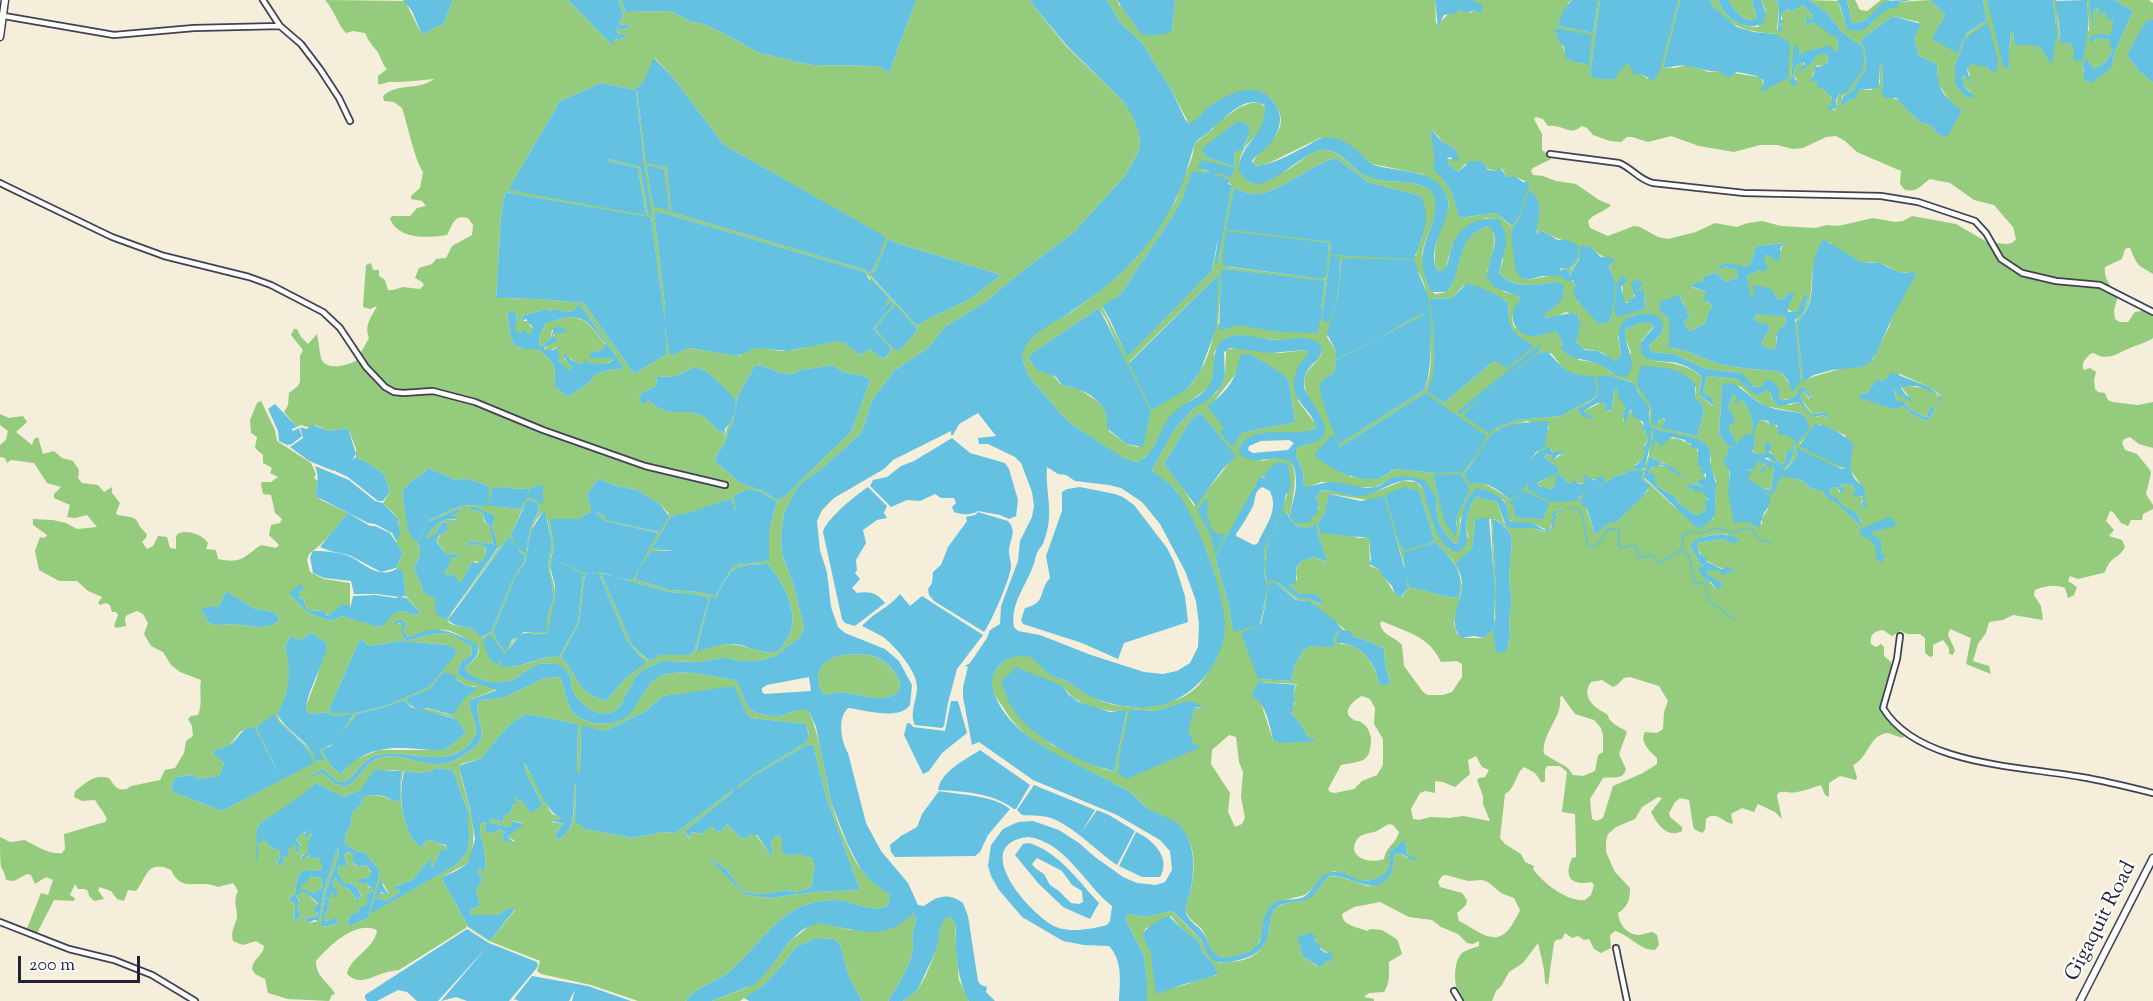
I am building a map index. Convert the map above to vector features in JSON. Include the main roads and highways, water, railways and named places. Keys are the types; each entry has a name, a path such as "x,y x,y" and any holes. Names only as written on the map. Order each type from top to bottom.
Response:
{"main road":[{"path":"0,37 5,0"},
{"name":"Gigaquit Road","path":"2080,1001 2153,858"}],"water":[{"path":"403,0 453,0 443,25 422,35 412,11"},
{"path":"568,0 618,0 624,17 621,18 619,25 627,24 630,27 622,30 617,27 618,34 629,36 613,40 613,46"},
{"path":"621,0 916,0 889,73 878,66 811,65 759,53 723,33 701,23 691,22 671,11 626,12"},
{"path":"1029,0 1107,0 1120,22 1143,44 1189,124 1210,106 1230,94 1252,90 1266,94 1277,107 1280,124 1276,135 1254,158 1252,162 1256,166 1276,161 1319,139 1334,138 1350,145 1374,165 1417,173 1436,182 1443,189 1448,200 1447,215 1434,253 1438,271 1444,270 1459,233 1477,221 1499,219 1505,233 1506,244 1499,273 1513,283 1534,285 1559,282 1563,285 1564,296 1544,317 1576,314 1580,324 1577,343 1585,350 1598,351 1616,361 1621,355 1620,327 1637,315 1652,314 1662,321 1663,327 1660,335 1649,346 1652,352 1674,354 1706,369 1742,373 1754,387 1762,387 1765,381 1771,380 1779,388 1781,400 1793,397 1800,388 1804,387 1810,397 1814,393 1811,400 1803,391 1800,394 1807,408 1813,414 1825,412 1832,420 1823,415 1814,417 1798,402 1779,406 1772,399 1770,391 1759,395 1754,394 1737,379 1707,376 1703,392 1712,399 1714,406 1699,395 1702,377 1690,368 1672,362 1648,359 1644,356 1641,351 1641,342 1654,326 1650,323 1641,323 1626,329 1626,342 1632,366 1626,377 1617,375 1596,363 1569,356 1562,349 1557,332 1538,336 1524,334 1514,324 1513,319 1513,312 1520,297 1494,287 1487,277 1495,244 1493,231 1489,226 1477,231 1464,246 1453,283 1447,292 1432,292 1425,278 1422,262 1435,213 1434,197 1430,190 1423,186 1380,180 1364,175 1339,155 1327,150 1314,152 1264,183 1251,183 1239,171 1240,162 1265,115 1264,105 1249,103 1234,110 1196,142 1185,177 1172,207 1151,240 1133,261 1102,289 1042,329 1030,341 1022,356 1027,374 1074,426 1125,459 1137,462 1153,448 1171,415 1207,388 1212,377 1215,353 1220,342 1238,335 1276,340 1300,338 1311,340 1321,345 1322,350 1306,373 1304,387 1319,412 1325,433 1319,440 1296,449 1303,472 1304,486 1332,482 1369,488 1400,476 1425,480 1436,497 1440,525 1455,544 1459,541 1465,505 1477,488 1489,491 1502,499 1507,506 1510,521 1533,523 1544,530 1551,528 1553,512 1567,508 1556,514 1553,528 1547,532 1533,528 1511,528 1506,526 1497,502 1476,497 1468,515 1465,546 1457,552 1444,544 1438,536 1423,489 1410,480 1361,496 1322,490 1316,497 1319,505 1317,513 1309,522 1297,523 1290,516 1296,484 1295,470 1291,463 1284,459 1248,459 1240,455 1239,448 1253,435 1307,431 1316,428 1311,415 1297,397 1294,382 1297,369 1309,352 1305,350 1270,353 1230,348 1224,352 1225,377 1219,389 1209,399 1193,409 1174,430 1152,470 1171,485 1182,499 1201,537 1217,583 1225,624 1221,649 1211,669 1188,693 1168,703 1149,707 1119,705 1092,697 1066,681 1052,676 1033,659 1026,656 1012,657 1000,665 993,676 993,690 1002,708 1031,738 1050,751 1111,781 1128,791 1149,809 1179,825 1188,839 1192,855 1193,872 1186,905 1187,915 1203,933 1211,949 1218,956 1238,955 1256,947 1269,908 1282,900 1305,896 1321,877 1328,873 1341,872 1359,879 1373,880 1387,872 1390,863 1389,852 1405,840 1407,855 1419,859 1412,860 1400,853 1395,854 1391,873 1385,881 1378,885 1362,884 1337,876 1329,876 1311,897 1303,901 1284,904 1274,910 1265,943 1258,952 1229,962 1221,963 1213,960 1201,940 1172,911 1145,917 1128,914 1126,921 1144,955 1147,1001 1119,1001 1119,965 1109,946 1063,941 1022,917 999,890 988,866 991,845 1003,829 1018,822 1033,821 1059,830 1123,877 1137,883 1156,885 1165,882 1172,870 1170,851 1160,840 1117,815 1033,780 979,742 972,745 963,697 968,667 965,666 970,663 990,630 1000,624 1001,606 1018,561 1020,541 1032,517 1034,506 1032,492 1021,463 1015,457 988,444 979,444 978,438 996,436 978,413 959,424 953,435 951,431 893,460 884,469 834,498 822,510 817,521 820,551 827,572 831,607 838,627 845,633 885,649 899,661 912,685 910,705 905,710 890,714 848,708 842,718 842,736 866,823 881,851 908,883 918,905 924,906 933,900 947,896 963,903 968,916 978,981 987,987 986,992 995,1001 969,1001 960,975 956,954 956,926 951,917 946,918 942,923 936,951 917,991 903,1001 888,1001 911,957 912,936 916,921 913,913 902,923 879,932 817,923 802,930 790,941 755,984 712,1001 686,1001 696,991 731,970 769,930 802,906 835,900 869,908 882,908 888,905 890,895 871,881 861,870 847,843 831,802 816,727 809,712 801,710 773,716 758,713 747,706 735,680 691,673 666,674 653,681 629,715 615,722 598,724 581,719 570,708 560,677 545,678 503,698 481,700 477,710 482,733 481,739 471,750 448,763 427,763 397,757 377,759 372,761 346,787 335,784 323,773 308,776 323,769 342,782 350,778 367,760 378,755 441,757 464,749 473,739 476,730 470,700 497,690 464,679 457,673 461,661 471,654 471,646 445,633 405,640 402,635 402,624 390,626 400,619 406,625 404,633 408,637 426,631 440,630 477,644 477,655 465,669 480,679 495,682 509,681 539,664 558,664 570,676 573,691 583,704 601,713 613,712 619,708 635,677 643,670 662,661 700,662 729,658 740,661 759,661 775,656 800,637 804,627 794,586 782,554 781,536 784,513 795,491 861,433 872,400 894,371 928,348 945,327 987,301 1074,232 1124,177 1135,159 1140,146 1139,133 1133,117 1123,101 1067,46","holes":["1289,440 1294,443 1288,450 1253,453 1248,450 1249,446 1261,441","1047,467 1075,481 1121,488 1142,502 1160,524 1185,571 1196,601 1199,625 1198,647 1190,663 1177,671 1163,674 1144,672 1040,635 1018,631 1014,627 1016,603 1047,531 1049,521","863,654 881,660 894,671 900,682 899,691 893,695 878,698 838,692 824,694 818,683 819,671 831,658","809,677 811,691 765,694 762,688","1028,837 1041,840 1053,847 1064,855 1112,906 1110,921 1107,925 1075,930 1062,929 1045,920 1032,909 1010,880 1004,865 1003,852 1011,842"]},
{"path":"1117,0 1175,0 1172,31 1157,35 1141,34"},
{"path":"1435,0 1473,0 1483,4 1481,14 1474,10 1467,13 1460,10 1454,14 1444,15 1438,28"},
{"path":"1572,0 1598,0 1593,33 1558,26 1564,9"},
{"path":"1600,0 1678,0 1660,70 1654,81 1641,74 1634,74 1626,64 1616,76 1617,79 1600,79 1590,75"},
{"path":"1680,0 1710,0 1713,7 1737,27 1754,32 1775,34 1790,43 1788,78 1760,91 1764,84 1763,80 1757,76 1737,72 1729,77 1718,71 1685,66 1663,67"},
{"path":"1718,0 1728,0 1740,15 1752,20 1757,18 1752,0 1761,0 1766,13 1763,23 1750,26 1736,22 1724,12"},
{"path":"1776,0 1809,0 1827,13 1842,32 1861,46 1864,53 1863,69 1847,92 1839,94 1836,101 1837,108 1830,110 1826,108 1831,105 1832,98 1823,89 1817,87 1816,81 1809,81 1814,74 1815,67 1823,66 1828,62 1827,54 1818,54 1812,63 1801,71 1799,68 1805,64 1804,62 1796,65 1793,76 1798,84 1794,86 1789,82 1794,43 1799,49 1799,55 1827,46 1835,52 1838,50 1837,37 1830,35 1814,22 1806,25 1805,17 1811,20 1813,16 1803,5 1793,11 1788,9 1781,15 1781,19 1785,22 1780,24 1782,31 1778,32 1779,7"},
{"path":"1837,0 1847,0 1852,23 1858,23 1883,3 1912,0 1899,2 1897,8 1884,12 1868,27 1855,31 1847,29"},
{"path":"1930,0 1983,0 1987,20 1966,34 1957,53 1932,39 1945,15"},
{"path":"1987,0 2053,0 2057,32 2052,65 2040,47 2018,45 2014,42 2013,31 2011,32 2009,70 2003,66"},
{"path":"2087,0 2088,31 2084,53 2082,61 2073,60 2074,52 2070,43 2060,41 2055,1"},
{"path":"2089,0 2115,0 2133,11 2114,54 2112,67 2092,83 2084,80 2083,63 2086,58 2093,68 2100,66 2106,62 2113,49 2110,46 2110,40 2098,38 2090,43 2091,36 2111,35 2113,20 2107,19 2106,11 2098,17 2100,10 2096,8 2093,12 2093,27"},
{"path":"1893,16 1921,24 1914,38 1919,56 1937,64 1942,91 1962,111 1947,137 1938,134 1930,125 1920,122 1896,98 1884,98 1881,90 1883,87 1882,63 1880,64 1879,88 1859,90 1856,99 1851,99 1841,106 1843,96 1854,90 1866,69 1865,50 1860,40"},
{"path":"2153,19 2153,83 2138,70 2127,55 2145,22"},
{"path":"1988,23 1998,60 1996,72 1992,73 1989,68 1972,64 1967,69 1971,85 1965,76 1962,77 1965,88 1975,97 1967,98 1955,84 1955,65 1965,38"},
{"path":"1554,28 1592,35 1589,66 1566,58 1564,47 1559,42"},
{"path":"654,58 672,76 724,145 886,237 873,270 868,273 866,270 671,212 667,167 646,163 637,90"},
{"path":"601,83 636,90 644,162 639,163 644,164 652,215 648,215 640,167 609,159 608,161 638,168 646,215 509,188 560,101"},
{"path":"1240,121 1249,126 1249,135 1243,149 1234,153 1235,167 1203,156 1205,152 1202,152 1203,148"},
{"path":"1431,129 1442,142 1455,149 1459,160 1456,162 1450,157 1447,159 1449,165 1458,172 1470,161 1482,161 1488,170 1496,171 1500,168 1507,177 1516,177 1523,182 1530,181 1520,213 1512,226 1496,213 1459,218 1451,192 1433,170 1435,158"},
{"path":"1336,158 1368,182 1421,196 1426,220 1423,236 1414,259 1330,255 1331,242 1226,229 1234,188 1253,194 1262,193"},
{"path":"1202,160 1235,168 1230,177 1216,173 1215,175 1229,179 1228,184 1232,185 1218,263 1215,263 1218,238 1212,271 1127,357 1102,306 1120,295 1174,214 1192,171 1208,173 1209,171 1197,168"},
{"path":"646,165 664,169 669,211 653,206"},
{"path":"1530,189 1539,205 1537,234 1542,231 1558,240 1567,240 1579,246 1578,257 1570,269 1561,268 1558,276 1543,276 1526,280 1519,276 1515,268 1511,231 1519,218"},
{"path":"505,192 651,217 665,321 654,212 865,272 870,281 873,281 889,298 881,311 891,301 894,304 873,329 891,348 890,352 882,359 870,349 861,355 846,344 837,341 788,351 755,348 737,356 689,348 670,356 665,326 667,354 634,374 584,303 496,298 501,216"},
{"path":"1226,231 1329,243 1326,277 1323,279 1224,266 1222,261"},
{"path":"888,239 1001,275 970,299 917,326 870,275 875,271"},
{"path":"1823,239 1861,262 1880,263 1898,272 1917,273 1870,362 1862,367 1832,370 1814,375 1803,382 1797,322 1808,307 1812,291 1813,266"},
{"path":"1785,243 1780,248 1780,260 1777,261 1767,255 1764,257 1768,268 1766,271 1759,270 1747,276 1750,296 1754,295 1753,287 1757,285 1771,289 1778,300 1785,298 1787,294 1795,293 1787,309 1789,312 1798,311 1804,296 1808,296 1804,312 1795,320 1801,381 1792,392 1781,372 1723,365 1689,352 1669,348 1669,319 1659,310 1660,302 1681,294 1680,298 1689,317 1684,322 1688,330 1691,331 1705,323 1709,310 1712,308 1711,304 1703,300 1706,292 1690,286 1703,281 1704,276 1716,273 1726,282 1738,277 1736,269 1726,266 1722,269 1716,267 1728,263 1746,267 1751,262 1756,246","holes":["1757,314 1782,315 1786,318 1785,325 1777,332 1776,347 1773,350 1763,346 1762,341 1771,328 1757,322 1754,318"]},
{"path":"1581,245 1592,248 1601,257 1613,258 1614,262 1609,265 1615,289 1610,322 1599,324 1575,297 1573,280 1570,282 1559,277 1560,272 1564,269 1570,271 1569,277 1579,259"},
{"path":"1330,256 1340,257 1340,265 1336,299 1328,323 1322,320"},
{"path":"1342,258 1415,260 1428,296 1431,344 1429,372 1424,390 1339,444 1320,391 1321,383 1334,373 1336,360 1428,313 1419,315 1336,359 1336,351 1327,334 1338,295"},
{"path":"1221,270 1325,281 1321,308 1323,311 1317,333 1279,332 1238,325 1219,331"},
{"path":"1219,274 1216,329 1200,372 1187,389 1152,410 1129,363"},
{"path":"1622,275 1627,280 1621,287 1625,303 1635,296 1631,283 1638,279 1642,284 1638,291 1644,290 1645,309 1618,317 1614,313 1617,283"},
{"path":"1467,283 1504,299 1508,303 1512,328 1534,346 1507,368 1494,361 1444,403 1427,391 1431,382 1434,359 1430,299 1452,298"},
{"path":"895,305 918,330 899,351 894,349 875,329"},
{"path":"577,306 581,306 624,368 595,374 590,382 568,397 555,387 554,369 548,358 538,349 525,349 514,345 507,312 515,312 517,315 515,330 520,333 524,329 527,334 531,334 533,328 526,319 521,322 522,316 545,309 571,312","holes":["568,317 590,325 606,344 602,350 590,353 590,358 612,358 614,360 608,363 590,364 587,360 582,364 565,355 571,367 567,370 558,360 560,353 558,347 553,350 544,350 545,347 557,341 554,333 567,331 560,326 554,328 550,339 541,347 540,335 546,323"]},
{"path":"1099,308 1151,411 1143,447 1126,444 1107,428 1104,409 1091,396 1062,385 1056,377 1037,370 1028,358"},
{"path":"1540,344 1539,351 1460,414 1457,412"},
{"path":"1547,351 1567,370 1595,377 1597,390 1595,397 1561,416 1518,420 1493,429 1490,434 1464,416 1476,402 1498,384 1539,353"},
{"path":"1250,354 1281,373 1289,381 1295,422 1242,433 1232,447 1220,432 1224,428 1207,406 1220,396 1234,378 1240,355"},
{"path":"755,365 791,374 801,370 833,365 843,372 867,377 870,381 851,432 785,496 777,500 763,491 740,483 714,460 727,439 738,396"},
{"path":"1641,366 1677,371 1695,384 1695,397 1703,406 1704,413 1697,436 1661,428 1664,418 1659,420 1656,426 1652,424 1651,408 1637,381"},
{"path":"694,367 711,375 735,399 735,410 725,429 724,439 723,432 716,429 704,417 692,413 662,410 648,400 644,404 639,401 641,393 656,386 657,377 677,376"},
{"path":"1891,372 1929,387 1941,396 1938,405 1939,396 1937,394 1917,386 1902,386 1906,395 1912,400 1911,402 1899,395 1893,388 1897,401 1904,402 1909,409 1925,417 1931,407 1936,407 1928,421 1911,414 1903,406 1894,409 1859,398 1860,394 1867,393 1877,379 1883,381"},
{"path":"1597,375 1635,383 1649,408 1650,428 1698,439 1707,445 1711,452 1710,461 1716,484 1715,516 1705,526 1697,528 1644,477 1650,456 1673,467 1686,480 1662,465 1653,467 1648,472 1655,475 1658,487 1675,497 1693,514 1699,515 1706,509 1705,501 1708,499 1701,491 1695,492 1693,488 1687,489 1686,487 1691,483 1703,488 1697,482 1706,478 1706,474 1700,472 1702,468 1698,465 1698,449 1692,448 1691,444 1685,440 1672,437 1661,446 1655,440 1651,453 1653,432 1650,430 1651,440 1645,468 1639,470 1633,467 1641,461 1646,451 1643,449 1648,441 1645,430 1639,427 1644,426 1643,422 1633,416 1632,410 1625,424 1623,413 1626,408 1619,398 1617,388 1614,391 1612,410 1604,411 1606,405 1604,403 1595,404 1584,411 1592,415 1593,419 1583,416 1577,410 1596,397"},
{"path":"1729,383 1742,389 1762,404 1801,413 1805,417 1810,428 1796,444 1789,463 1785,467 1780,466 1784,468 1782,473 1797,457 1796,448 1842,469 1848,468 1799,446 1815,424 1831,428 1854,444 1849,467 1852,468 1855,478 1864,486 1866,509 1861,506 1862,496 1853,496 1855,490 1852,485 1842,484 1845,492 1842,494 1837,487 1831,488 1829,494 1856,513 1864,525 1860,525 1834,501 1829,500 1822,491 1810,488 1803,481 1781,477 1782,474 1773,494 1769,495 1756,488 1770,497 1769,506 1759,528 1744,522 1734,524 1728,492 1730,471 1724,463 1724,457 1727,457 1728,448 1737,448 1728,446 1719,434 1722,385","holes":["1733,394 1737,395 1735,403 1742,400 1745,404 1753,424 1753,433 1744,436 1737,443 1729,430 1729,426 1735,421 1728,409","1760,420 1768,421 1772,426 1777,425 1779,435 1784,434 1795,440 1792,452 1788,448 1784,464 1777,461 1769,452 1772,447 1768,442 1764,443 1766,452 1764,454 1752,451","1769,457 1778,465 1764,458","1759,461 1764,464 1760,472 1765,472 1766,462 1769,470 1771,466 1774,467 1771,490 1748,479 1752,473 1746,469 1755,470 1756,463"]},
{"path":"1425,393 1487,436 1463,472 1435,473 1396,469 1380,478 1353,477 1336,470 1314,455 1333,434 1340,447"},
{"path":"275,404 297,427 292,429 293,431 299,428 302,436 292,444 287,445 279,441 278,431 268,409"},
{"path":"1200,412 1236,456 1222,470 1196,506 1164,464 1190,421"},
{"path":"1549,421 1545,447 1536,452 1530,461 1537,453 1549,447 1553,453 1558,451 1564,454 1558,455 1552,461 1552,456 1547,454 1544,457 1558,468 1559,472 1539,482 1538,486 1552,489 1556,481 1555,476 1560,475 1570,484 1574,481 1579,484 1585,483 1582,477 1584,475 1594,480 1602,475 1605,482 1592,491 1614,477 1627,473 1627,470 1644,471 1642,478 1650,486 1642,497 1618,521 1608,524 1595,535 1587,509 1579,501 1587,493 1577,501 1551,502 1527,489 1529,481 1520,493 1510,500 1486,484 1469,484 1464,473 1496,431 1515,424"},
{"path":"313,425 329,431 348,428 356,454 352,460 356,457 384,474 390,492 383,501 378,501 348,477 335,471 337,469 334,471 309,461 290,447 303,438 300,427 307,429"},
{"path":"952,438 970,453 1005,463 1018,500 1016,516 1009,519 978,511 970,514 957,513 952,507 956,503 954,498 941,498 935,494 920,501 907,500 891,507 870,486 873,480 887,477 901,466 914,461"},
{"path":"1277,462 1288,464 1291,484 1283,509 1264,550 1267,589 1261,620 1258,625 1235,632 1215,557 1260,477 1267,479 1263,475","holes":["1262,487 1270,491 1272,511 1258,543 1254,545 1236,536 1253,505 1257,492"]},
{"path":"315,466 349,480 375,501 383,503 398,519 400,535 396,541 392,533 317,497 315,495 318,480"},
{"path":"428,468 456,480 466,478 489,486 489,506 459,507 429,520 417,541 408,531 402,492"},
{"path":"1461,474 1470,490 1457,516 1456,535 1454,536 1444,520 1433,475"},
{"path":"598,479 637,490 660,504 669,516 659,532 606,520 606,517 595,511 605,521 658,533 632,580 601,572 584,573 553,559 583,574 578,622 559,657 544,658 508,667 500,666 502,657 498,665 491,660 483,640 490,635 504,652 503,656 519,636 525,633 547,634 555,599 555,586 550,566 554,544 549,519 578,519 591,512 587,494"},
{"path":"543,485 543,505 527,498 520,509 490,506 492,488 528,488 527,496 530,488"},
{"path":"868,487 887,506 884,513 887,518 877,520 863,530 866,543 856,560 855,573 860,579 852,588 857,593 876,595 885,603 855,626 845,623 842,619 823,532 836,514"},
{"path":"1080,487 1115,494 1134,505 1167,548 1185,596 1188,622 1124,643 1118,659 1082,643 1023,624 1021,620 1025,608 1039,600 1050,578 1046,556 1062,511 1062,492"},
{"path":"1404,487 1419,491 1435,541 1403,551 1385,495"},
{"path":"747,489 759,491 777,502 769,530 769,561 736,565 731,569 715,596 699,592 669,590 635,579 639,568 651,551 674,551 652,548 671,516 688,513 729,499 737,515 733,496"},
{"path":"1524,491 1548,502 1543,519 1515,517 1514,507 1510,502"},
{"path":"1329,494 1361,501 1384,496 1405,570 1403,553 1436,542 1459,573 1458,598 1410,588 1406,574 1408,588 1401,597 1395,594 1380,570 1369,564 1371,560 1369,538 1321,533 1318,523 1324,515"},
{"path":"1208,499 1207,515 1211,529 1220,535 1226,534 1215,555 1211,536 1197,510"},
{"path":"529,500 538,503 539,510 530,529 526,552 522,552 511,534"},
{"path":"471,507 494,515 492,527 496,545 499,546 446,620 436,614 435,598 423,592 414,567 420,552 417,542 428,522 460,508 457,514 452,514 459,520 444,521 436,526 426,538 435,534 442,523 455,522 447,525 447,531 440,534 436,541 447,555 454,553 458,557 457,561 454,557 450,557 450,565 444,573 445,575 453,574 461,582 472,562 479,563 486,553 485,546 474,544 469,547 467,541 492,544 493,542 489,525 485,522 483,514 471,510"},
{"path":"1284,510 1295,525 1307,528 1316,524 1327,562 1314,557 1300,562 1296,569 1296,583 1289,584 1299,594 1316,594 1322,601 1322,605 1307,598 1298,598 1276,581 1267,581 1266,552"},
{"path":"543,511 552,543 548,564 554,598 548,614 546,632 524,632 512,640 506,651 499,644 493,632 515,578 525,563 531,531"},
{"path":"978,512 1008,521 1013,532 1009,552 1011,564 1008,580 984,632 934,601 928,589 932,583 933,572 941,565 948,547 967,521 966,517"},
{"path":"348,513 370,526 390,533 403,553 396,568 381,572 349,555 320,547"},
{"path":"1888,517 1893,519 1896,526 1871,532 1881,540 1881,555 1886,553 1882,563 1876,558 1872,543 1859,534 1861,529"},
{"path":"1489,518 1495,591 1494,628 1484,638 1474,636 1462,638 1455,627 1462,584 1456,563 1472,548 1475,519"},
{"path":"1492,519 1505,526 1512,539 1509,579 1512,604 1509,616 1510,637 1507,650 1503,653 1496,652 1493,632 1496,616 1496,591"},
{"path":"1722,534 1735,537 1739,542 1735,544 1723,539 1697,543 1699,553 1707,559 1707,562 1722,569 1728,567 1733,570 1733,573 1727,572 1725,576 1717,570 1709,570 1707,574 1723,584 1717,590 1711,582 1704,579 1698,568 1704,566 1699,562 1690,546 1700,538"},
{"path":"510,535 520,553 525,554 524,562 514,577 491,632 481,638 474,630 448,620"},
{"path":"313,551 347,555 379,572 398,568 403,572 406,596 400,597 407,598 421,614 413,615 404,611 395,613 382,626 375,627 343,616 331,621 308,613 290,595 290,592 300,584 305,589 299,592 299,597 302,599 305,597 304,603 308,610 324,611 328,616 341,605 350,605 350,609 353,596 399,597 377,594 354,594 351,581 324,578 313,573 310,557"},
{"path":"768,564 786,592 792,613 790,634 782,647 769,652 729,644 696,652 710,597 716,598 734,569 747,565"},
{"path":"599,573 627,641 646,663 626,678 606,701 595,697 583,688 561,657 579,623 585,574"},
{"path":"601,573 669,592 695,594 709,598 694,652 689,655 661,655 649,661 632,645"},
{"path":"1268,583 1276,583 1296,600 1309,601 1354,637 1384,648 1385,664 1390,681 1387,685 1379,684 1372,665 1364,654 1353,646 1336,642 1340,630 1335,635 1334,647 1313,646 1304,649 1295,664 1291,681 1258,679 1241,633 1261,624"},
{"path":"226,591 255,609 274,612 279,619 278,622 261,627 211,624 201,608 219,606"},
{"path":"900,594 910,606 922,596 983,635 957,669 942,728 915,725 913,711 917,688 914,675 905,660 888,641 862,626"},
{"path":"311,633 327,643 306,711 311,714 326,712 333,716 354,714 338,738 357,714 404,700 411,707 418,709 409,704 406,698 430,689 443,672 454,675 457,680 469,687 477,687 477,689 465,698 453,715 427,708 419,709 457,719 466,733 448,748 442,750 396,748 366,754 341,774 331,766 321,750 331,746 336,740 319,750 324,759 316,762 309,748 286,726 277,713 287,690 289,664 285,647 291,636 301,640"},
{"path":"360,639 370,646 401,641 448,645 455,649 456,654 429,687 388,705 356,713 330,713 329,709"},
{"path":"1016,667 1063,686 1068,694 1079,702 1110,712 1127,710 1114,772 1069,754 1025,724 1010,704 1001,682"},
{"path":"1258,682 1299,685 1296,685 1294,689 1295,701 1291,713 1308,737 1318,741 1282,743 1273,740 1263,708 1256,698 1251,696"},
{"path":"734,686 751,718 806,724 809,736 805,743 754,774 737,787 738,789 755,775 805,746 813,744 827,799 860,890 815,892 770,898 745,895 708,857 726,869 747,893 767,894 786,890 796,892 810,888 813,881 812,874 815,870 813,859 798,853 793,856 782,853 782,838 778,835 771,842 773,855 771,856 757,835 742,839 727,824 721,831 716,832 713,827 709,827 703,834 692,832 690,836 693,841 684,832 733,792 732,790 676,833 664,832 633,838 585,829 575,822 576,780 572,822 564,836 557,840 556,833 564,824 552,821 559,820 560,817 545,802 524,763 526,773 543,805 530,813 525,804 515,797 518,804 513,804 511,812 504,816 503,822 491,818 489,820 489,822 507,827 510,827 512,821 524,824 508,836 516,843 503,841 502,835 505,832 500,829 494,833 486,832 486,824 484,822 480,824 485,871 479,869 477,872 483,879 476,889 480,905 470,913 472,915 498,915 509,908 515,909 490,941 468,926 442,879 468,863 475,839 459,767 461,765 482,758 510,725 528,714 578,724 577,772 580,773 581,725 605,731 644,712 663,696"},
{"path":"951,701 958,701 967,733 942,753 929,771 923,774 904,735 907,723 913,727 945,731"},
{"path":"1184,702 1194,702 1204,707 1195,707 1188,732 1192,737 1192,744 1199,745 1199,748 1126,779 1118,773 1130,709 1155,711"},
{"path":"275,714 278,721 309,751 314,763 222,811 171,789 175,777 194,775 198,779 219,776 224,763 214,755 213,751 229,745 243,731 254,727 280,776 256,727"},
{"path":"980,750 1030,785 1016,809 987,796 938,790 940,783 949,772"},
{"path":"436,768 453,770 468,812 470,836 467,852 456,865 370,914 381,878 389,895 381,892 377,898 386,901 400,892 394,887 412,880 431,857 432,868 440,851 447,849 446,845 432,840 426,841 421,848 414,841 405,823 401,802 404,771 421,773 433,771"},
{"path":"374,770 401,771 400,800 394,802 379,795 362,798 361,805 352,813 350,828 347,831 345,844 365,853 380,871 368,918 349,926 347,923 351,914 356,914 360,907 367,905 367,894 373,891 367,883 360,883 358,880 369,877 371,872 366,865 359,867 353,863 353,853 349,852 344,855 348,866 339,865 338,872 344,884 350,883 356,886 362,897 357,901 349,889 341,886 335,877 333,884 338,894 334,898 334,893 331,892 331,898 326,898 330,903 324,919 325,921 336,918 337,924 322,927 325,894 339,855 338,847 324,890 319,921 314,920 309,923 304,919 317,916 318,913 313,911 318,904 302,888 314,893 323,887 321,877 310,876 306,883 301,884 301,894 296,896 300,902 297,906 301,915 294,922 295,904 288,899 296,893 298,877 304,871 319,871 322,868 320,858 313,859 309,855 301,862 302,856 308,852 308,842 312,834 310,833 306,839 304,835 307,831 303,833 296,840 301,846 298,848 301,854 296,852 295,844 288,849 288,857 282,856 285,861 279,866 274,855 279,861 280,851 270,847 262,834 265,840 258,843 256,863 257,827 316,783 344,797 359,792"},
{"path":"1034,785 1095,810 1082,832 1097,810 1135,831 1117,865 1060,822 1048,817 1022,815 1017,810"},
{"path":"939,791 986,798 1010,809 988,835 980,852 975,856 895,857 890,845 917,827 922,814"},
{"path":"1136,832 1154,844 1162,856 1164,863 1160,877 1142,877 1119,866"},
{"path":"1029,843 1050,854 1076,877 1099,903 1090,919 1063,907 1038,883 1015,855 1023,844","holes":["1037,858 1062,871 1072,885 1082,891 1083,902 1071,903 1050,885 1044,874 1032,864"]},
{"path":"1169,916 1198,941 1203,953 1214,965 1218,974 1156,994 1151,958 1153,957 1142,935 1158,921"},
{"path":"467,929 489,943 537,962 536,969 509,1001 467,1001 456,997 441,1001 487,947 438,1001 417,1001 407,992 398,990 377,1001 367,1001 365,995"},
{"path":"1297,933 1300,936 1311,933 1315,935 1314,939 1320,945 1320,949 1333,955 1330,962 1327,961 1319,967 1302,956"},
{"path":"816,938 834,939 840,944 849,977 862,1001 749,1001 745,997 763,986 796,947"},
{"path":"532,976 588,986 631,1001 572,1001 575,990 569,1001 519,1001 514,999"}],"waterway":[{"path":"1567,508 1578,509 1582,514 1588,546 1595,546 1608,529 1619,529 1619,547 1632,545 1637,548 1639,558 1652,555 1662,562 1682,549 1689,557 1695,584 1703,583 1708,600 1735,620"},
{"path":"1682,549 1682,539 1688,531 1701,533 1716,528 1734,533 1749,528 1754,531 1758,539 1771,543"}]}
